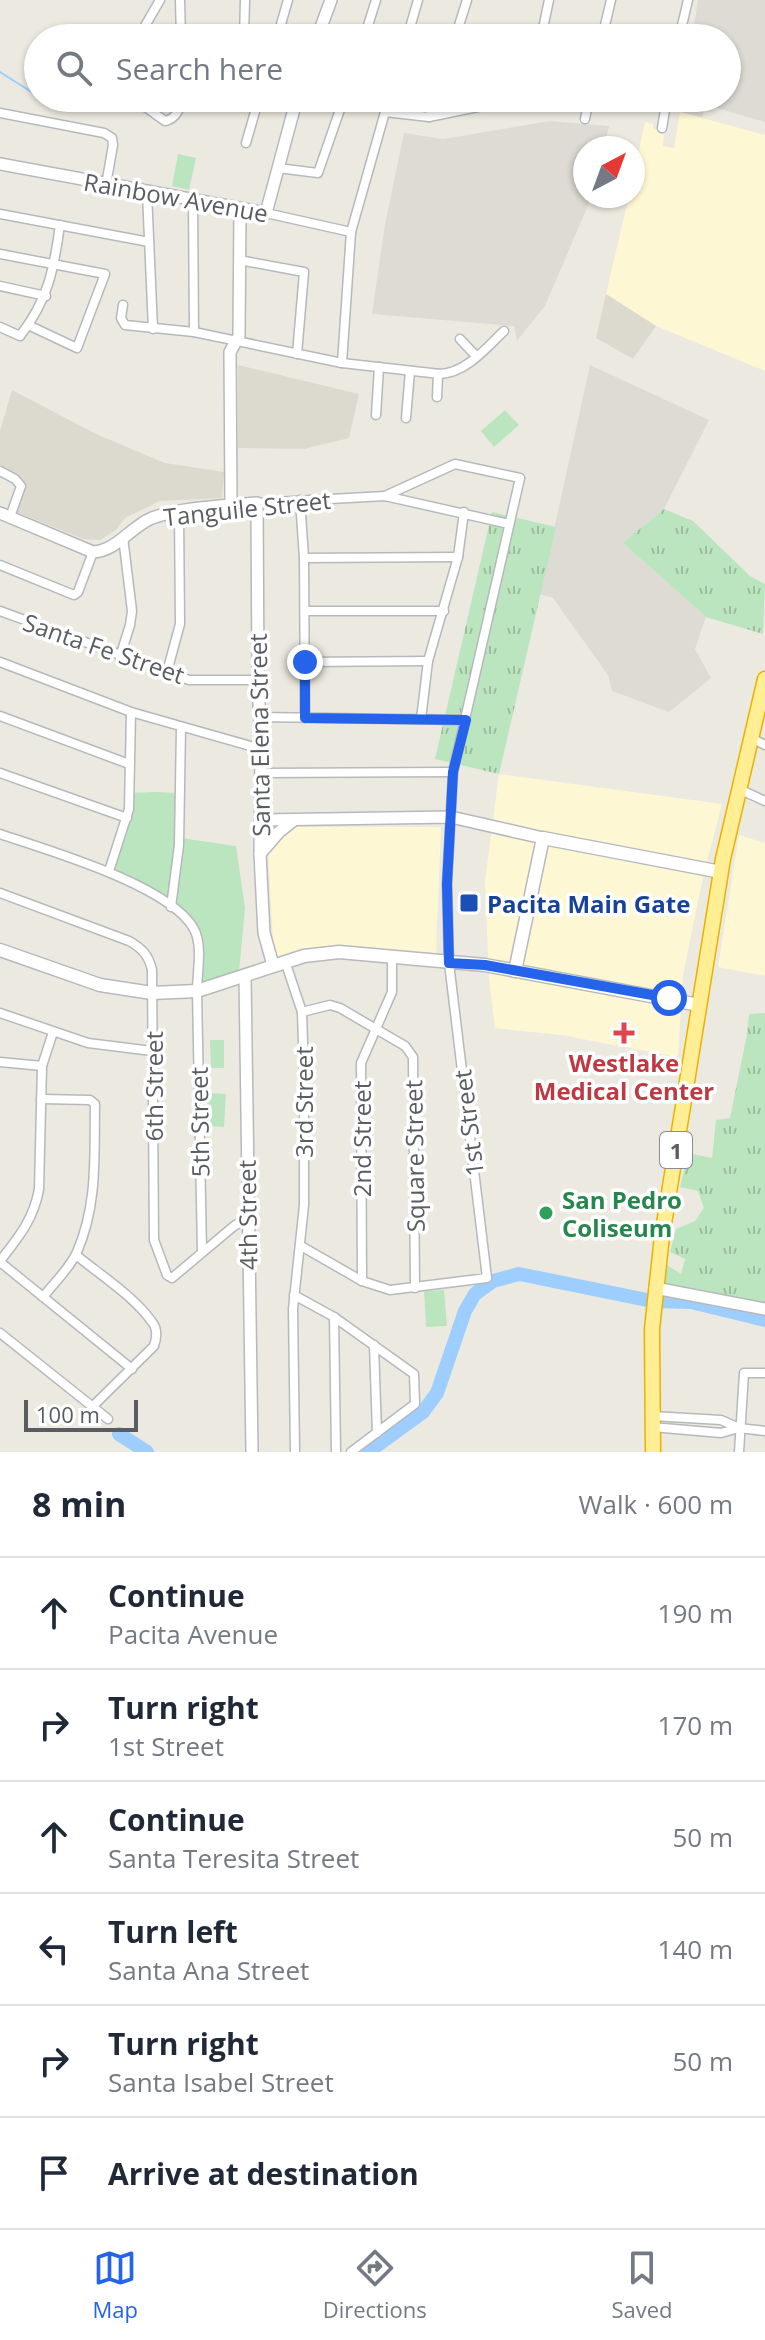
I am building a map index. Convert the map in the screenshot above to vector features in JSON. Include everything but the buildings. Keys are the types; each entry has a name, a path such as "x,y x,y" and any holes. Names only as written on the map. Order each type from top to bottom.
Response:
{"highway":[{"name":"1","path":"653,1452 654,1297 721,872 738,788 758,741 764,688"}],"main road":[{"path":"515,971 543,838 721,872"},
{"path":"0,950 100,985 152,993 197,991 279,963 330,953 485,965 699,1005"}],"street":[{"path":"146,24 160,0"},
{"path":"180,0 181,24"},
{"path":"244,24 245,0"},
{"path":"322,24 331,0"},
{"path":"368,24 376,0"},
{"path":"411,24 418,0"},
{"path":"459,24 467,0"},
{"path":"605,24 611,0"},
{"path":"682,24 688,0"},
{"path":"280,24 285,1"},
{"path":"543,24 546,1"},
{"path":"155,112 161,119 169,120 177,112"},
{"path":"246,143 253,112"},
{"path":"266,213 293,112"},
{"path":"278,168 318,173 339,112"},
{"path":"342,363 351,232 385,112 429,117 453,112"},
{"path":"429,117 431,112"},
{"path":"585,119 586,112"},
{"path":"662,128 665,112"},
{"path":"0,113 104,133 112,138 106,185"},
{"name":"Rainbow Avenue","path":"0,164 266,213 351,232"},
{"path":"147,193 153,329"},
{"path":"193,200 194,332"},
{"path":"231,505 230,352 237,343 240,209"},
{"path":"0,214 149,242"},
{"path":"0,327 19,337 46,296 55,263 60,225"},
{"path":"0,254 105,274 77,348 28,325"},
{"path":"239,260 304,272 297,354"},
{"path":"0,286 46,296"},
{"path":"123,305 122,324 194,332 342,363 438,374 451,374 462,368 504,331"},
{"path":"460,339 476,356"},
{"path":"376,415 379,367"},
{"path":"406,418 410,371"},
{"path":"437,397 438,374"},
{"name":"1st Street","path":"301,1246 362,1281 390,1290 487,1278 449,963 447,884 453,772 520,478 455,464 385,496"},
{"path":"0,471 21,486 5,515 93,552 78,592 74,595 0,565"},
{"name":"Tanguile Street","path":"93,552 105,551 154,517 231,505 300,500 385,496 509,524"},
{"path":"300,500 304,558 305,718"},
{"name":"Santa Elena Street","path":"257,503 260,854 264,933 279,963"},
{"path":"167,672 180,624 179,512"},
{"path":"421,719 428,661 458,557 464,512"},
{"path":"120,657 132,611 123,537"},
{"path":"304,558 458,557"},
{"name":"Santa Fe Street","path":"0,611 189,680 258,680"},
{"path":"305,611 444,611"},
{"path":"305,662 428,661"},
{"path":"0,662 131,712 261,749"},
{"path":"109,871 127,818 131,712"},
{"path":"0,716 129,764"},
{"path":"260,717 466,720"},
{"path":"171,907 179,845 181,727"},
{"path":"261,773 453,772"},
{"path":"0,773 127,818"},
{"path":"738,788 765,801"},
{"path":"261,820 451,817 543,838"},
{"path":"260,854 279,832 295,820"},
{"name":"5th Street","path":"0,834 109,871 136,884 171,907 195,931 198,953 202,1252"},
{"name":"6th Street","path":"0,893 138,946 150,962 154,1240 167,1275 172,1278 247,1218"},
{"name":"2nd Street","path":"362,1281 361,1063 392,992 392,956"},
{"name":"3rd Street","path":"279,963 302,1012 304,1205 294,1295 295,1452"},
{"name":"4th Street","path":"245,977 252,1452"},
{"name":"Square Street","path":"302,1012 330,1005 340,1008 405,1046 413,1057 415,1288"},
{"path":"0,1013 101,1046 152,1051"},
{"path":"53,1032 42,1066 36,1207 24,1231 0,1262 132,1369"},
{"path":"0,1062 42,1066"},
{"path":"41,1099 90,1100 95,1104 94,1194 76,1255 43,1297"},
{"path":"76,1255 153,1322 157,1331 154,1346 92,1407"},
{"path":"294,1295 334,1317 414,1374 415,1404 351,1452"},
{"path":"654,1297 765,1309"},
{"path":"334,1317 336,1452"},
{"path":"0,1333 108,1419"},
{"path":"374,1345 377,1433"},
{"path":"739,1452 744,1373 765,1373"},
{"path":"652,1421 721,1420 739,1428 765,1431"}],"shaded area":[{"path":"698,0 765,0 765,122 730,112 741,112 741,24 694,24"},
{"path":"680,112 765,135 765,371 656,326 606,294 626,208 645,208 645,136 642,136 645,122 653,124 653,128 664,135 663,146 674,148"},
{"path":"680,112 704,112 702,117"},
{"path":"550,121 609,126 607,136 573,136 573,208 587,208 545,306 517,341 514,326 372,314 385,224 404,133 443,139"},
{"path":"606,294 656,326 633,359 596,338"},
{"path":"238,365 359,394 349,438 304,449 238,448"},
{"path":"590,365 709,420 664,509 623,543 706,617 695,649 711,678 669,712 612,691 608,675 553,598 540,594"},
{"path":"12,390 96,434 165,463 224,472 222,498 160,501 125,518 116,530 100,540 83,539 12,510 23,480 0,465 0,431"},
{"path":"499,774 722,804 683,975 678,1057 561,1035 495,1028 489,977 485,881"},
{"path":"292,827 441,827 436,953 320,947 274,957 268,853"},
{"path":"739,835 765,843 765,976 718,967"}],"green space":[{"path":"178,154 196,158 189,190 172,186"},
{"path":"505,410 519,425 494,447 481,431"},
{"path":"664,509 693,521 750,576 765,584 763,634 706,617 623,543"},
{"path":"492,512 556,527 499,774 435,759"},
{"path":"130,793 179,793 181,838 236,846 245,908 239,972 197,989 195,930 185,918 113,869"},
{"path":"765,1013 765,1315 697,1296 663,1296 664,1263 681,1274 685,1259 670,1252 676,1229 695,1221 704,1208 698,1191 680,1187 688,1153 712,1158 716,1120 730,1118 749,1014"},
{"path":"210,1040 224,1040 224,1068 211,1068"},
{"path":"208,1093 226,1094 224,1127 206,1126"},
{"path":"444,1290 447,1326 426,1327 424,1291"}],"waterway":[{"path":"0,72 24,87"},
{"path":"368,1452 423,1412 437,1393 465,1311 475,1294 493,1281 519,1274 652,1301 691,1302 765,1320"},
{"path":"119,1434 147,1452"}],"place":[{"name":"Pacita Main Gate","path":"469,903"},
{"name":"Westlake Medical Center","path":"624,1033"},
{"name":"San Pedro Coliseum","path":"546,1213"}],"route":[{"path":"305,662 305,718 466,720 453,772 447,884 449,963 485,965 669,998"}]}
